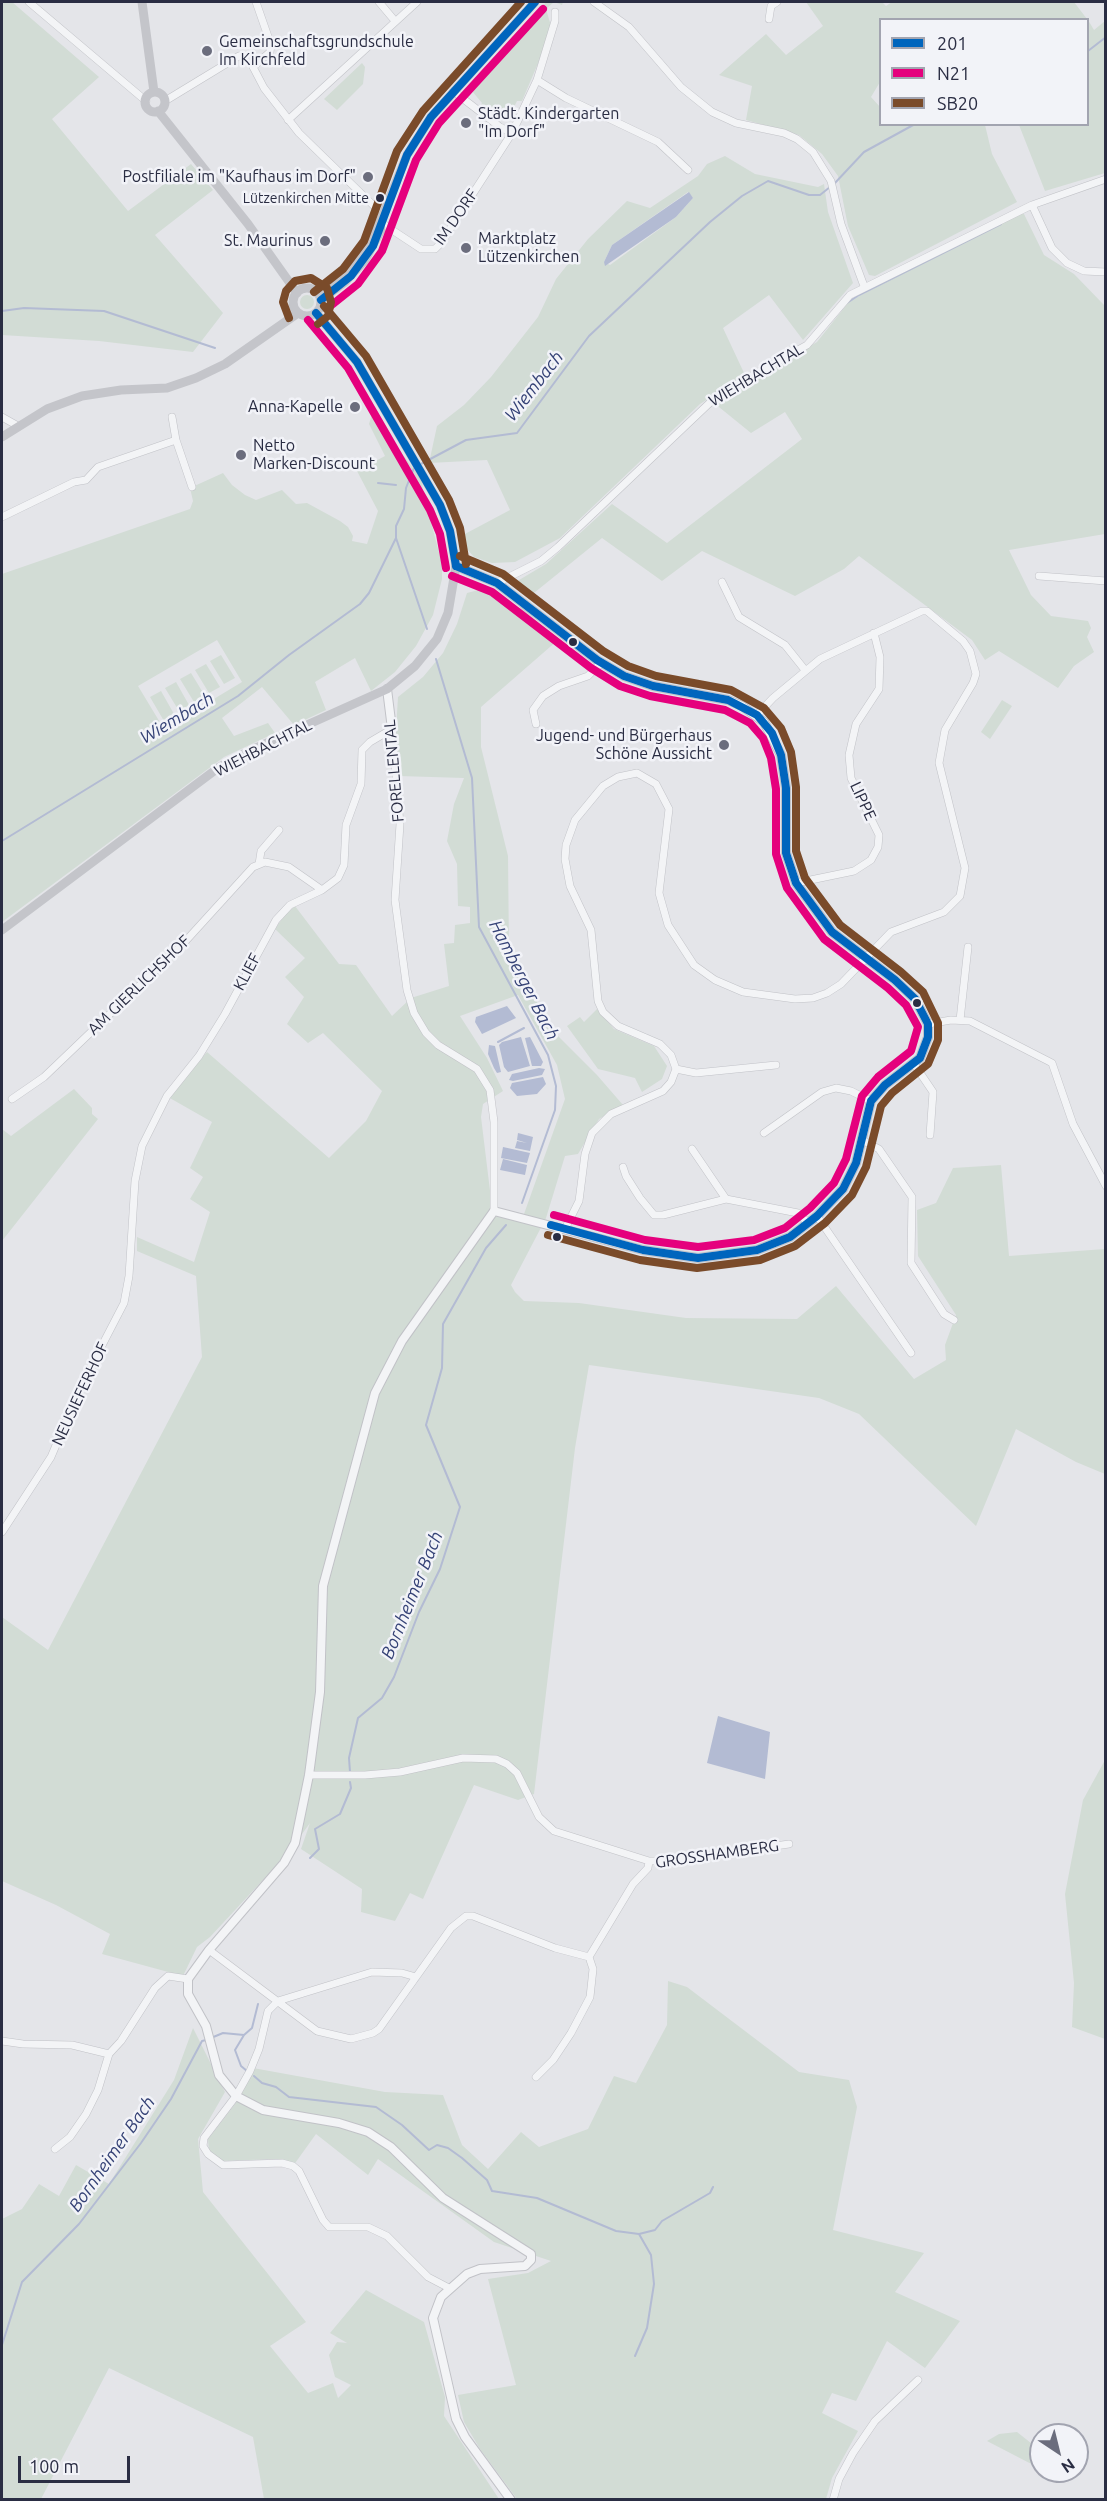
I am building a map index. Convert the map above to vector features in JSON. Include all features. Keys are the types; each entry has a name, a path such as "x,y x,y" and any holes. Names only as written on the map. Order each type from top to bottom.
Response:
{"main road":[{"path":"142,2 154,92"},
{"path":"319,296 305,288 297,293 294,305 298,313 307,316 316,313 319,296 350,266 380,222 407,155 418,135 453,91 536,2"},
{"path":"158,111 165,101 162,95 154,92 148,95 146,101 149,110 158,111 248,224 297,293"},
{"path":"2,437 46,409 82,396 121,390 167,388 196,378 225,364 298,313"},
{"name":"WIEHBACHTAL","path":"2,930 218,768 387,689 415,666 437,639 448,613 456,566 450,531 440,505 422,471 357,362 316,313"}],"street":[{"path":"29,2 146,101"},
{"path":"256,2 271,49 254,64 254,70 288,120 374,206 384,212"},
{"path":"380,2 395,21"},
{"path":"288,120 417,2"},
{"path":"594,2 629,27 681,87 701,104 736,123 784,133 797,139 813,152 831,181 841,224 864,286"},
{"path":"769,19 771,6 777,2"},
{"name":"IM DORF","path":"380,222 417,247 430,250 441,243 512,133 537,80 555,21 555,12"},
{"path":"165,101 239,56"},
{"path":"537,80 566,98 658,142 688,170"},
{"path":"453,91 500,128 512,133"},
{"name":"WIEHBACHTAL","path":"497,583 541,561 616,493 719,393 807,345 841,303 864,286 1032,205 1068,190 1106,179"},
{"path":"1032,205 1052,248 1066,263 1084,271 1106,272"},
{"path":"2,417 18,426"},
{"path":"172,417 176,440 192,487"},
{"path":"2,517 74,482 86,480 98,467 176,440"},
{"path":"456,566 497,583 601,663 624,676 647,685 728,700 756,715 771,733 781,754 786,788 786,853 796,883 832,932 895,980 915,999 928,1024 925,1049 914,1064 885,1085 872,1101 852,1173 837,1196 817,1216 790,1237 757,1250 698,1258 643,1250 494,1211 402,1341 375,1393 323,1586 320,1692 309,1775 299,1832 292,1852 209,1950 188,1979 189,1998 209,2033 219,2075 236,2096 263,2110 339,2123 368,2132 391,2147 443,2198 531,2254 531,2260 525,2266 480,2269 467,2274 449,2288 434,2309 433,2321 454,2409 465,2437 511,2499"},
{"path":"1039,576 1106,581"},
{"path":"722,582 739,617 785,645 805,670"},
{"path":"565,1229 579,1201 585,1154 592,1133 611,1114 663,1090 671,1082 676,1069 671,1055 660,1044 618,1026 603,1012 595,987 591,930 567,875 565,852 570,830 581,810 610,780 630,773 642,774 656,784 664,795 669,809 659,880 663,913 682,950 707,975 721,983 754,995 795,999 813,998 841,984 891,932 944,912 960,896 965,868 942,778 940,751 945,730 976,674 970,651 963,641 927,611 922,611 836,650 805,670 756,715"},
{"name":"LIPPE","path":"796,883 854,871 871,860 878,847 879,836 851,778 849,755 856,724 879,689 880,657 874,633"},
{"path":"536,724 534,710 543,696 560,686 588,676 601,663"},
{"name":"FORELLENTAL","path":"387,689 400,824 394,900 406,990 414,1012 426,1033 438,1045 477,1069 490,1090 494,1122 494,1211"},
{"name":"KLIEF","path":"132,1245 138,1159 167,1096 206,1045 276,920 290,905 322,890 338,878 344,865 346,825 361,784 362,750 370,742 392,729"},
{"name":"AM GIERLICHSHOF","path":"12,1099 60,1062 182,945 248,871 259,864 261,851 279,830"},
{"path":"259,864 270,863 289,867 322,890"},
{"path":"960,1020 968,947"},
{"path":"928,1024 970,1021 1052,1063 1073,1124 1106,1186"},
{"path":"914,1064 933,1092 930,1136"},
{"path":"676,1069 696,1073 776,1065"},
{"path":"764,1133 821,1092 836,1088 851,1091 872,1101"},
{"path":"862,1140 879,1149 912,1197 911,1263 944,1314 954,1320"},
{"path":"692,1149 726,1199"},
{"path":"624,1167 626,1176 654,1215 663,1215 726,1199 798,1213 808,1223"},
{"path":"817,1216 911,1353"},
{"name":"NEUSIEFERHOF","path":"2,1532 51,1457 82,1384 124,1303 132,1245"},
{"path":"309,1775 365,1775 400,1772 463,1758 496,1759 507,1764 517,1773 539,1817 554,1831 649,1861"},
{"name":"GROSSHAMBERG","path":"589,1957 633,1884 648,1868 649,1861 670,1861 789,1844"},
{"path":"209,1950 317,2031 332,2036 360,2038 379,2029 451,1928 466,1916 589,1957 593,1969 590,1997 553,2060 536,2077"},
{"path":"416,1977 402,1973 372,1972 279,2001 268,2011 259,2049 236,2096 204,2138 203,2146 215,2162 223,2165 282,2163 293,2166 299,2171 323,2220 329,2227 368,2227 387,2236 428,2277 449,2288"},
{"path":"55,2149 77,2128 89,2108 109,2054 121,2041 164,1979 173,1976 188,1979"},
{"path":"2,2041 72,2045 109,2054"},
{"path":"833,2499 839,2479 853,2453 875,2421 918,2380"}],"shaded area":[{"path":"2,2 12,2 99,77 52,119 128,211 191,164 213,190 155,235 223,313 193,352 99,341 2,335"},
{"path":"546,2 554,2 546,9 551,26 539,61 522,101 517,101 509,117 503,118 481,105 482,103 472,91 473,84"},
{"path":"806,2 882,2 886,6 892,2 1074,2 1086,18 879,18 879,84 871,97 879,106 879,126 985,126 992,154 1017,202 875,276 869,275 848,226 838,176 822,154 799,135 746,120 752,86 719,75 766,34 786,55 823,26"},
{"path":"1105,21 1105,173 1045,191 1019,126 1089,126 1089,22 1094,30"},
{"path":"362,63 365,67 363,84 337,110 324,99"},
{"path":"725,156 755,174 818,187 824,184 828,212 853,283 803,340 769,295 723,328 745,375 700,404 560,538 515,562 492,563 474,557 466,548 463,535 510,510 487,460 429,463 437,426 464,405 491,377 538,317 556,279 588,239 627,201 650,208 698,176 707,164","holes":["688,192 693,198 676,217 610,265 604,262 612,245"]},
{"path":"1021,213 1024,214 1044,255 1074,274 1105,306 1105,534 1009,550 1031,595 1051,616 1088,621 1091,628 1087,637 1094,652 1074,666 1058,688 999,651 985,660 972,640 859,556 844,569 795,596 702,551 662,581 602,538 529,597 514,583 546,564 612,504 667,543 802,439 785,412 751,433 714,403 817,342 848,303 859,296"},
{"path":"304,295 310,295 314,302 310,309 304,309 300,305 300,299"},
{"path":"372,414 422,480 423,492 442,564 442,579 433,615 416,646 395,672 371,691 355,658 315,682 326,710 294,725 262,687 222,718 234,736 268,723 275,733 224,757 2,922 2,574 190,509 193,501 190,488 223,473 232,485 256,500 282,490 296,504 307,503 340,521 348,527 353,536 352,541 367,544 378,511 357,471 385,456 369,424","holes":["217,640 242,682 164,729 138,686"]},
{"path":"486,588 514,613 521,607 558,640 481,707 481,747 508,856 509,951 553,1031 623,1105 599,1119 578,1154 565,1156 546,1218 511,1285 515,1292 524,1301 579,1303 686,1318 797,1319 836,1286 914,1379 946,1360 945,1345 956,1315 918,1256 917,1210 936,1203 953,1168 1001,1165 1009,1256 1105,1249 1105,1474 1076,1462 1016,1429 976,1526 859,1414 819,1398 589,1365 575,1448 534,1794 518,1800 474,1785 423,1899 410,1893 395,1921 361,1912 362,1889 301,1849 310,1823 289,1852 210,1937 197,1947 183,1976 102,1954 110,1934 56,1905 2,1881 2,1617 48,1650 202,1357 196,1276 137,1251 137,1237 194,1262 210,1212 190,1199 203,1177 190,1168 212,1122 168,1097 207,1052 329,1158 366,1121 382,1091 323,1033 308,1043 287,1024 304,997 285,977 305,958 275,929 284,916 295,906 339,964 356,965 392,1016 411,998 449,986 444,944 454,943 455,925 470,923 470,907 458,906 457,864 447,841 454,804 464,778 399,776 396,730 398,697 423,677 443,653 457,624 467,593","holes":["518,995 557,1065 565,1099 524,1214 492,1207 481,1117 483,1104 503,1091 487,1058 460,1016"]},
{"path":"221,655 235,678 224,684 210,661"},
{"path":"206,664 220,687 209,693 195,670"},
{"path":"191,673 205,696 194,702 180,679"},
{"path":"176,682 189,705 179,711 165,688"},
{"path":"161,691 174,714 164,721 150,697"},
{"path":"1002,700 1012,706 990,739 981,732"},
{"path":"597,1009 614,1029 654,1046 667,1066 662,1079 642,1092 635,1078 598,1069 567,1026 580,1017 584,1022"},
{"path":"74,1089 92,1108 92,1114 98,1119 2,1241 2,1129 11,1136"},
{"path":"1105,1760 1105,2039 1072,2027 1074,1983 1065,1894 1083,1800"},
{"path":"668,1981 687,1987 799,2072 849,2080 857,2107 833,2230 924,2253 895,2292 960,2321 925,2368 887,2341 856,2401 832,2393 822,2413 858,2431 832,2478 826,2499 517,2499 480,2449 464,2422 458,2395 516,2385 488,2279 528,2273 551,2261 494,2242 378,2159 368,2175 316,2134 293,2166 276,2159 221,2161 209,2153 208,2139 235,2104 253,2068 385,2092 443,2095 462,2145 488,2169 521,2132 539,2147 588,2129 614,2076 636,2083 667,2025"},
{"path":"193,2028 225,2092 198,2139 203,2192 306,2322 270,2346 308,2393 333,2383 338,2398 351,2385 335,2377 329,2355 337,2342 347,2343 330,2333 366,2290 424,2322 445,2397 444,2416 499,2499 264,2499 253,2437 109,2368 41,2499 2,2499 2,2219 22,2209 39,2184 59,2196 76,2165 109,2184 174,2080"},
{"path":"1017,2432 1029,2442 1029,2463 987,2441 999,2434"}],"water":[{"path":"689,192 693,198 676,217 605,266 604,262 612,245"},
{"path":"507,1006 516,1018 482,1034 475,1022 476,1017"},
{"path":"521,1037 530,1066 508,1072 504,1067 499,1045"},
{"path":"530,1037 543,1062 541,1066 532,1066 525,1038"},
{"path":"489,1045 495,1046 501,1072 497,1073 494,1068 488,1054"},
{"path":"539,1068 545,1069 542,1075 509,1080 512,1074"},
{"path":"543,1077 546,1084 537,1094 517,1096 510,1088 512,1083"},
{"path":"518,1133 533,1137 530,1151 515,1148 517,1141 527,1143 517,1140"},
{"path":"503,1147 530,1153 527,1163 501,1158"},
{"path":"503,1159 527,1165 525,1175 500,1170"},
{"path":"718,1716 770,1732 765,1779 707,1763"}],"waterway":[{"name":"Wiembach","path":"1089,50 1106,37"},
{"name":"Wiembach","path":"834,184 864,152 911,126"},
{"name":"Wiembach","path":"419,465 466,440 517,433 589,336 710,222 742,196 768,181 809,195 820,195 830,187"},
{"path":"847,303 1001,224"},
{"path":"2,311 24,308 104,311 215,348"},
{"name":"Wiembach","path":"2,841 238,696 289,655 360,604 369,593 396,538 396,526 404,509 406,488 414,468"},
{"path":"378,483 396,485"},
{"name":"Hamberger Bach","path":"396,538 427,629"},
{"name":"Hamberger Bach","path":"436,659 472,778 479,927 548,1055 556,1086 555,1110 522,1203"},
{"path":"498,1042 524,1028"},
{"name":"Bornheimer Bach","path":"350,1772 349,1758 358,1718 382,1698 394,1677 419,1612 440,1569 460,1507 426,1425 442,1368 443,1324 486,1248 506,1225"},
{"name":"Bornheimer Bach","path":"310,1858 319,1849 315,1829 340,1814 351,1788 350,1782"},
{"name":"Bornheimer Bach","path":"211,2038 223,2033 244,2035 252,2028 258,2004"},
{"path":"244,2035 235,2050 241,2066 247,2071"},
{"name":"Bornheimer Bach","path":"2,2345 22,2282 79,2224 141,2143 171,2099 202,2041 206,2040"},
{"path":"254,2076 262,2083 276,2087 289,2097 376,2107 402,2125 429,2150 437,2145 448,2148 462,2158 487,2180 492,2191 537,2198 616,2231 639,2234 651,2255 654,2284 647,2328 635,2356"},
{"path":"639,2234 655,2230 662,2221 710,2193 713,2187"}],"transit line":[{"name":"SB20","path":"314,292 343,269 364,241 397,151 423,111 521,2"},
{"name":"201","path":"321,300 351,276 373,246 407,155 431,117 535,2"},
{"name":"N21","path":"328,308 358,284 382,251 416,160 439,123 543,9"},
{"name":"SB20","path":"289,318 283,302 286,291 295,281 311,278 327,288 331,302 328,316 318,324"},
{"name":"SB20","path":"324,306 366,356 449,500 460,528 466,564"},
{"name":"201","path":"316,313 357,362 440,505 450,531 456,566"},
{"name":"N21","path":"308,320 348,368 430,510 440,534 446,568"},
{"name":"SB20","path":"460,556 503,574 603,651 628,666 656,676 731,690 764,708 781,728 791,752 796,787 796,851 805,878 840,925 923,992 938,1023 938,1040 928,1064 892,1093 881,1106 866,1167 852,1195 825,1223 795,1246 760,1260 697,1268 640,1260 548,1235"},
{"name":"201","path":"456,566 497,583 597,660 624,676 653,686 728,700 757,715 772,733 781,755 786,788 786,853 796,883 832,932 895,980 915,999 928,1024 928,1037 920,1058 885,1085 871,1101 856,1163 843,1189 817,1216 790,1237 757,1250 698,1258 643,1250 551,1225"},
{"name":"N21","path":"452,576 492,592 591,668 620,686 650,696 725,710 750,723 763,738 771,758 776,789 776,854 787,888 824,939 888,988 906,1005 918,1027 911,1051 878,1077 862,1096 846,1159 834,1183 810,1208 785,1228 754,1240 698,1247 645,1240 554,1215"}],"place":[{"name":"Gemeinschaftsgrundschule Im Kirchfeld","path":"207,51"},
{"name":"Städt. Kindergarten \"Im Dorf\"","path":"466,123"},
{"name":"Postfiliale im \"Kaufhaus im Dorf\"","path":"368,177"},
{"name":"Lützenkirchen Mitte","path":"380,198"},
{"name":"St. Maurinus","path":"325,241"},
{"name":"Marktplatz Lützenkirchen","path":"466,248"},
{"name":"Anna-Kapelle","path":"355,407"},
{"name":"Netto Marken-Discount","path":"241,455"},
{"name":"Jugend- und Bürgerhaus Schöne Aussicht","path":"724,745"}]}
